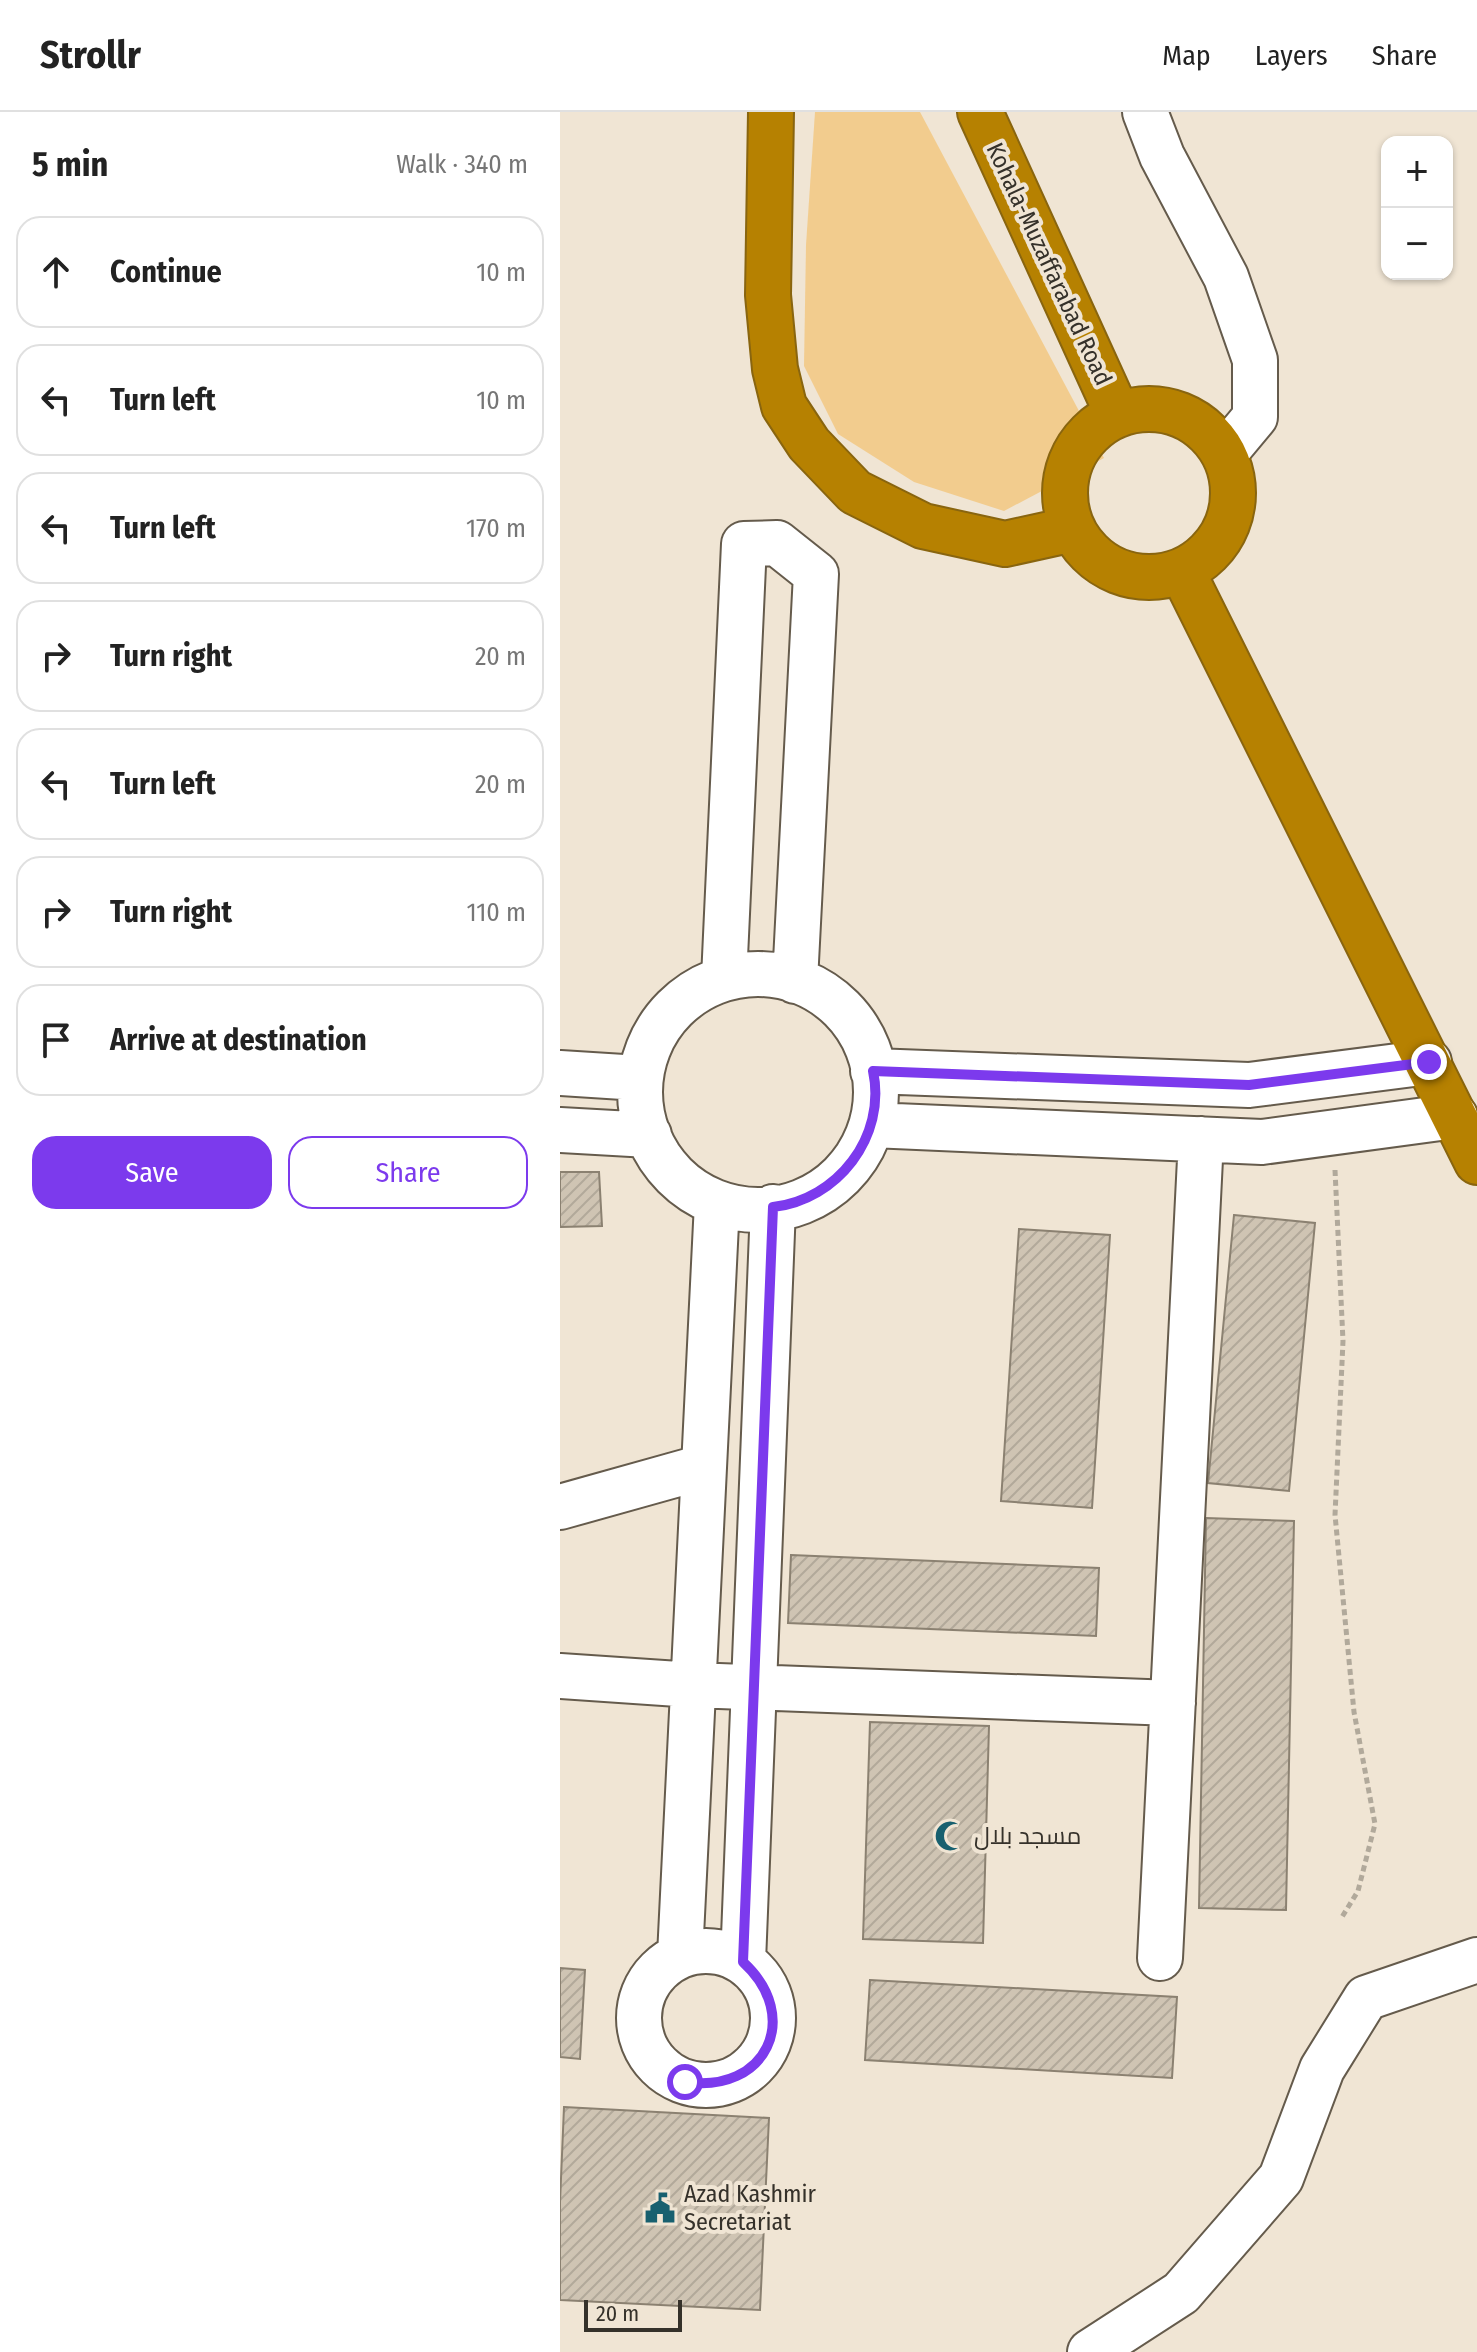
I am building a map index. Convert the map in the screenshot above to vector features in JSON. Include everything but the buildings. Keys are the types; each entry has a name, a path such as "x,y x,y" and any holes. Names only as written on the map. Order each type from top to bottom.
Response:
{"highway":[{"path":"771,112 768,295 775,369 784,406 809,444 855,492 923,526 1005,544 1073,529"},
{"name":"Kohala-Muzaffarabad Road","path":"980,112 1118,415"},
{"path":"1157,409 1184,416 1208,432 1225,453 1233,480 1233,508 1224,535 1206,557 1182,571 1155,578 1127,575 1102,563 1081,544 1068,519 1064,492 1069,464 1083,440 1103,422 1118,415 1157,409"},
{"path":"1182,571 1477,1162"}],"street":[{"path":"1145,112 1162,156 1226,277 1255,360 1255,417 1225,453"},
{"path":"724,979 744,544 777,543 816,574 795,981"},
{"path":"742,974 782,975 818,990 848,1015 868,1048 876,1086 872,1125 855,1159 828,1187 793,1205 755,1210 717,1203 683,1183 656,1153 641,1117 639,1078 650,1040 673,1008 705,985 724,979 742,974"},
{"path":"873,1071 1249,1085 1429,1062"},
{"path":"560,1073 639,1078"},
{"path":"872,1125 1262,1142 1455,1116"},
{"path":"560,1130 649,1135"},
{"path":"1160,1958 1201,1139"},
{"path":"680,1956 717,1203"},
{"path":"743,1962 773,1207"},
{"path":"560,1507 703,1467"},
{"path":"560,1676 693,1685 1173,1703"},
{"path":"702,1951 723,1953 743,1962 758,1976 769,1995 773,2016 771,2037 761,2056 747,2071 728,2081 707,2085 685,2082 665,2071 649,2054 640,2033 639,2009 646,1987 660,1969 680,1956 702,1951"},
{"path":"1090,2352 1181,2293 1281,2178 1322,2069 1366,1998 1477,1960"}],"path":[{"path":"1333,1133 1343,1341 1335,1515 1354,1712 1375,1824 1358,1891 1342,1917"}],"shaded area":[{"path":"815,112 920,112 1104,458 1004,511 914,482 838,434 804,366 806,245"}],"place":[{"name":"مسجد بلال","path":"950,1836"},
{"name":"Azad Kashmir Secretariat","path":"660,2208"}],"route":[{"path":"685,2082 707,2085 728,2081 747,2071 761,2056 771,2037 773,2016 769,1995 758,1976 743,1962 773,1207 793,1205 828,1187 855,1159 872,1125 876,1086 873,1071 1249,1085 1429,1062"}]}
